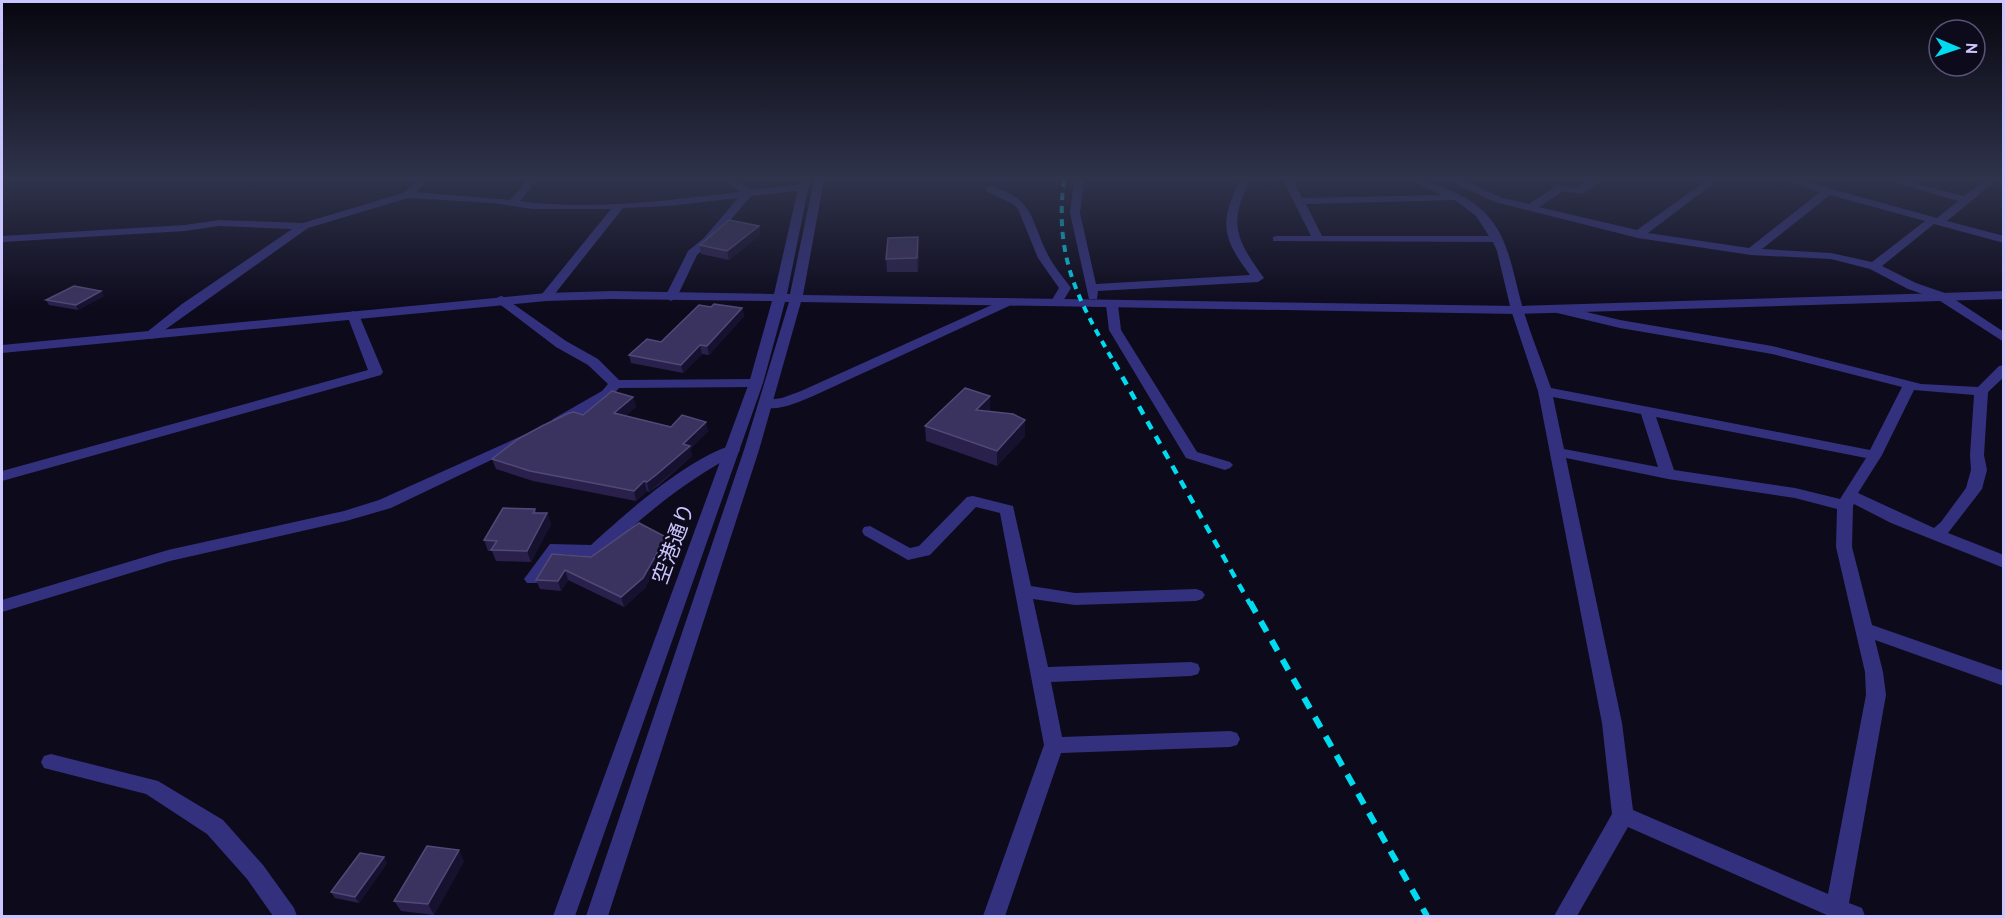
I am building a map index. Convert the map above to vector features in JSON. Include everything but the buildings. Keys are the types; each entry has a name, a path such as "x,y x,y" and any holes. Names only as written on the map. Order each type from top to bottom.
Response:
{"street":[{"path":"2,239 185,228 219,223 304,226"},
{"path":"152,335 186,307 304,226 314,223"},
{"path":"546,297 605,223"},
{"path":"671,297 692,253 708,240 723,223"},
{"name":"空港通り","path":"597,916 766,404 802,223"},
{"path":"1030,223 1044,258 1065,288 1056,303"},
{"path":"1077,223 1095,304"},
{"path":"1091,288 1258,278 1240,255 1232,239 1230,223"},
{"path":"1310,223 1318,238"},
{"path":"1486,223 1507,264 1517,310 1545,391 1612,723 1623,815 1565,916"},
{"path":"1591,223 1676,243 1751,252 1831,256 1874,266 1912,286 1941,296 2004,338"},
{"path":"1638,235 1655,223"},
{"path":"1751,252 1788,223"},
{"path":"1874,266 1933,223"},
{"path":"1943,223 2004,240"},
{"path":"1277,239 1496,239"},
{"path":"2,349 546,297 1517,310 2004,295"},
{"name":"空港通り","path":"564,916 788,299"},
{"path":"502,300 561,344 593,362 615,384 756,383"},
{"path":"766,404 784,402 806,394 1005,303"},
{"path":"1112,305 1115,330 1191,455 1225,465"},
{"path":"1557,309 1589,318 1772,350 1910,385 1981,391"},
{"path":"2,476 376,372 353,315"},
{"path":"1935,535 1947,526 1974,489 1979,470 1977,455 1981,391 2004,369"},
{"path":"2,606 168,556 336,519 385,504 587,407 607,394 615,384"},
{"path":"1623,815 1846,913 1875,707 1874,672 1844,547 1847,501 1875,455 1910,385"},
{"path":"1545,391 1875,455"},
{"path":"1646,410 1668,474"},
{"path":"533,579 556,548 595,551 628,520 670,488 710,461 733,450"},
{"path":"1558,452 1668,474 1847,501 2004,562"},
{"path":"870,531 908,554 924,551 973,501 1007,510 1054,745 994,916"},
{"path":"1023,591 1075,599 1196,595"},
{"path":"1864,629 2004,679"},
{"path":"1040,675 1191,669"},
{"path":"1054,745 1230,739"},
{"path":"51,762 151,787 216,827 255,872 286,916"}],"railway":[{"path":"1063,223 1066,255 1072,277 1090,319 1115,364"},
{"path":"1114,362 1250,604"},
{"path":"1250,602 1427,916"}]}
